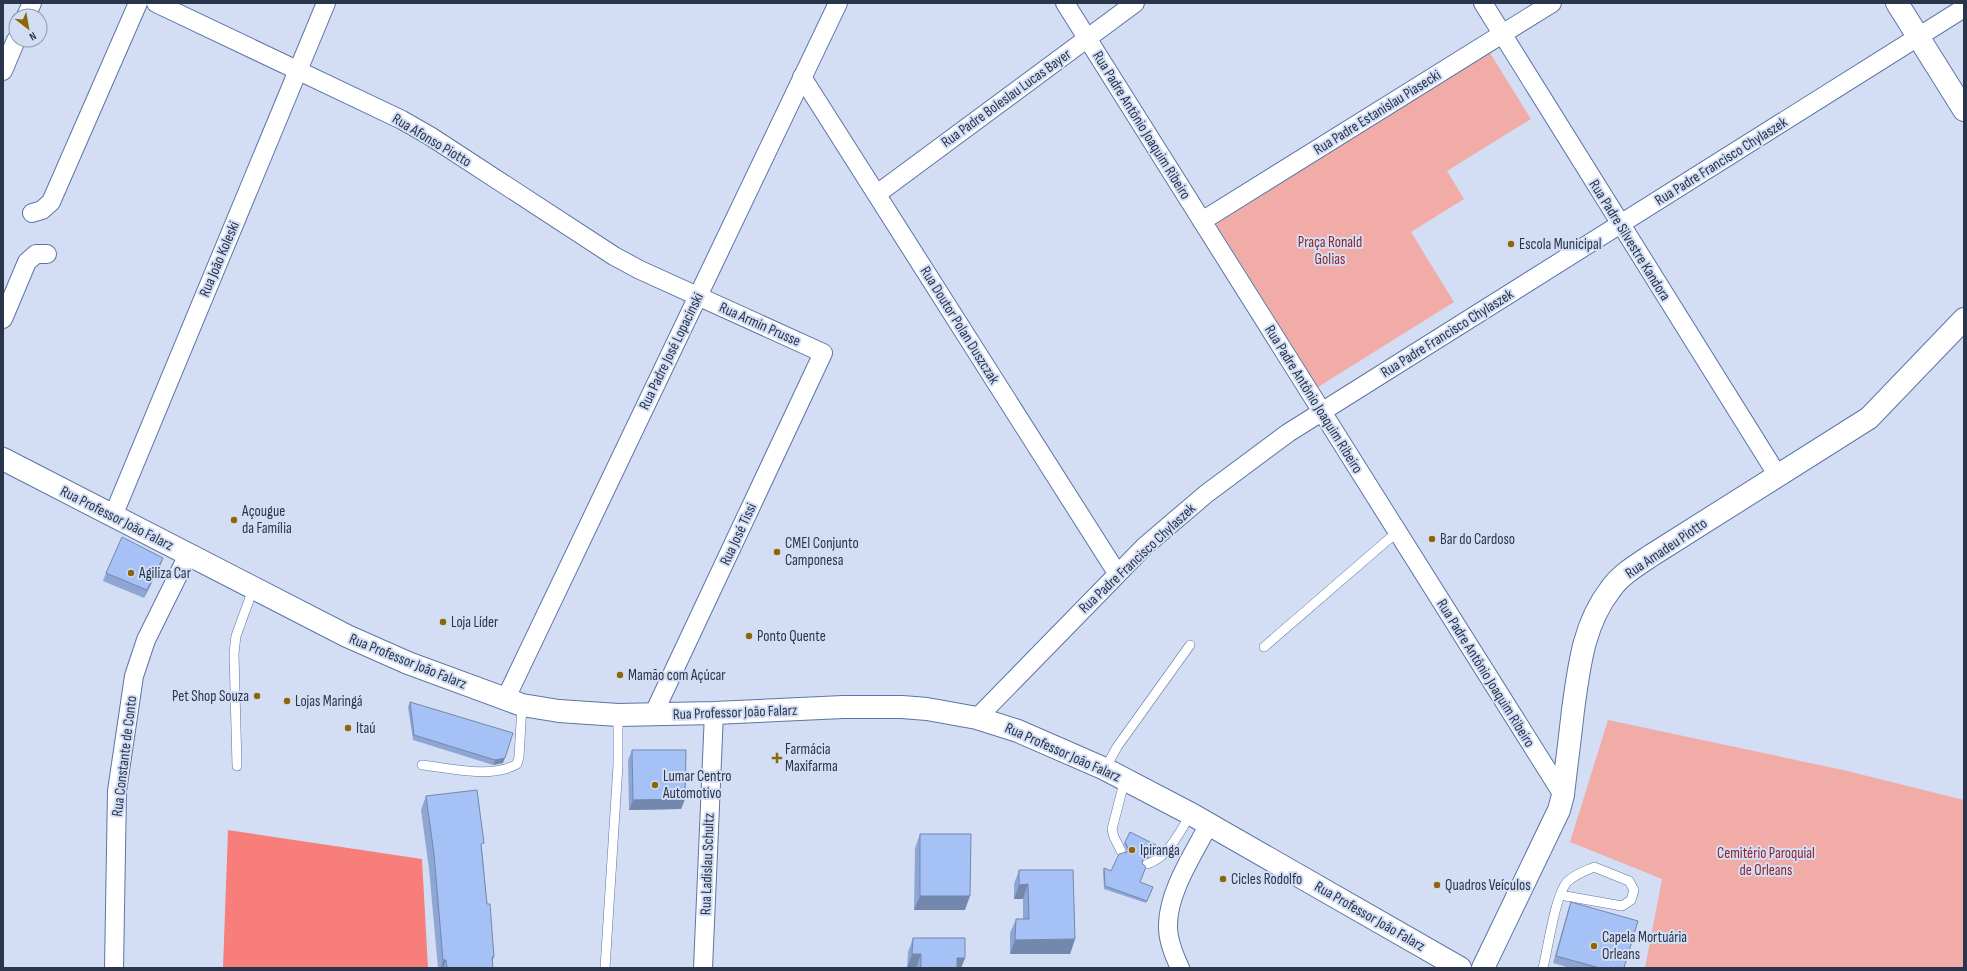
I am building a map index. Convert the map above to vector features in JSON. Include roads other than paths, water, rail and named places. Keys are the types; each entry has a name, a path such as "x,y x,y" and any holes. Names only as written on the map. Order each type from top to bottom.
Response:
{"main road":[{"path":"1897,3 1964,110"},
{"name":"Rua Amadeu Piotto","path":"1483,968 1554,822 1563,795 1581,654 1588,630 1597,608 1610,588 1631,570 1647,559 1869,418 1964,319"},
{"name":"Rua Professor João Falarz","path":"3,459 253,589 378,651 513,702 559,711 618,715 714,713 843,707 902,707 927,709 977,718 1018,731 1105,769 1200,819 1460,968"}],"street":[{"path":"32,212 42,210 51,202 138,3"},
{"name":"Rua Afonso Piotto","path":"156,3 415,127 614,256 640,270 698,296"},
{"name":"Rua João Koleski","path":"113,516 326,3"},
{"name":"Rua Padre José Lopacinski","path":"513,702 698,296 838,3"},
{"name":"Rua Padre Antônio Joaquim Ribeiro","path":"1065,3 1563,795"},
{"name":"Rua Padre Boleslau Lucas Bayer","path":"876,194 1135,3"},
{"name":"Rua Padre Silvestre Kandora","path":"1483,3 1778,476"},
{"name":"Rua Padre Estanislau Piasecki","path":"1202,221 1552,3"},
{"name":"Rua Padre Francisco Chylaszek","path":"977,718 1117,573 1173,521 1206,494 1288,433 1964,8"},
{"path":"3,71 13,48"},
{"name":"Rua Doutor Polan Duszczak","path":"802,77 1117,573"},
{"path":"3,318 27,262 36,254 47,254"},
{"name":"Rua Armin Prusse","path":"698,296 823,352"},
{"name":"Rua José Tissi","path":"653,715 823,352"},
{"name":"Rua Constante de Conto","path":"114,968 117,791 134,676 146,640 188,555"},
{"name":"Rua Ladislau Schultz","path":"703,968 714,713"},
{"path":"1180,968 1172,950 1168,926 1171,902 1180,880 1200,819"}],"lane":[{"path":"1264,647 1397,532"},
{"path":"237,766 234,653 236,636 253,589"},
{"path":"1105,769 1117,747 1190,645"},
{"path":"422,765 477,772 508,769 517,764 519,757 513,702"},
{"path":"605,968 618,765 618,715"},
{"path":"1121,851 1112,829 1125,779"},
{"path":"1147,864 1155,862 1165,854 1200,819"},
{"path":"1543,968 1560,895 1567,882 1580,872 1594,867 1629,881 1634,890 1631,900 1622,906 1560,895"}],"place":[{"name":"Escola Municipal","path":"1511,244"},
{"name":"Açougue da Família","path":"234,520"},
{"name":"Bar do Cardoso","path":"1432,539"},
{"name":"CMEI Conjunto Camponesa","path":"777,552"},
{"name":"Agiliza Car","path":"131,573"},
{"name":"Loja Líder","path":"443,622"},
{"name":"Ponto Quente","path":"749,636"},
{"name":"Mamão com Açúcar","path":"620,675"},
{"name":"Pet Shop Souza","path":"257,696"},
{"name":"Lojas Maringá","path":"287,701"},
{"name":"Itaú","path":"348,728"},
{"name":"Farmácia Maxifarma","path":"777,758"},
{"name":"Lumar Centro Automotivo","path":"655,785"},
{"name":"Ipiranga","path":"1132,850"},
{"name":"Cicles Rodolfo","path":"1223,879"},
{"name":"Quadros Veículos","path":"1437,885"},
{"name":"Capela Mortuária Orleans","path":"1594,946"}],"park label":[{"name":"Praça Ronald Golias","path":"1330,250"},
{"name":"Cemitério Paroquial de Orleans","path":"1766,862"}]}
